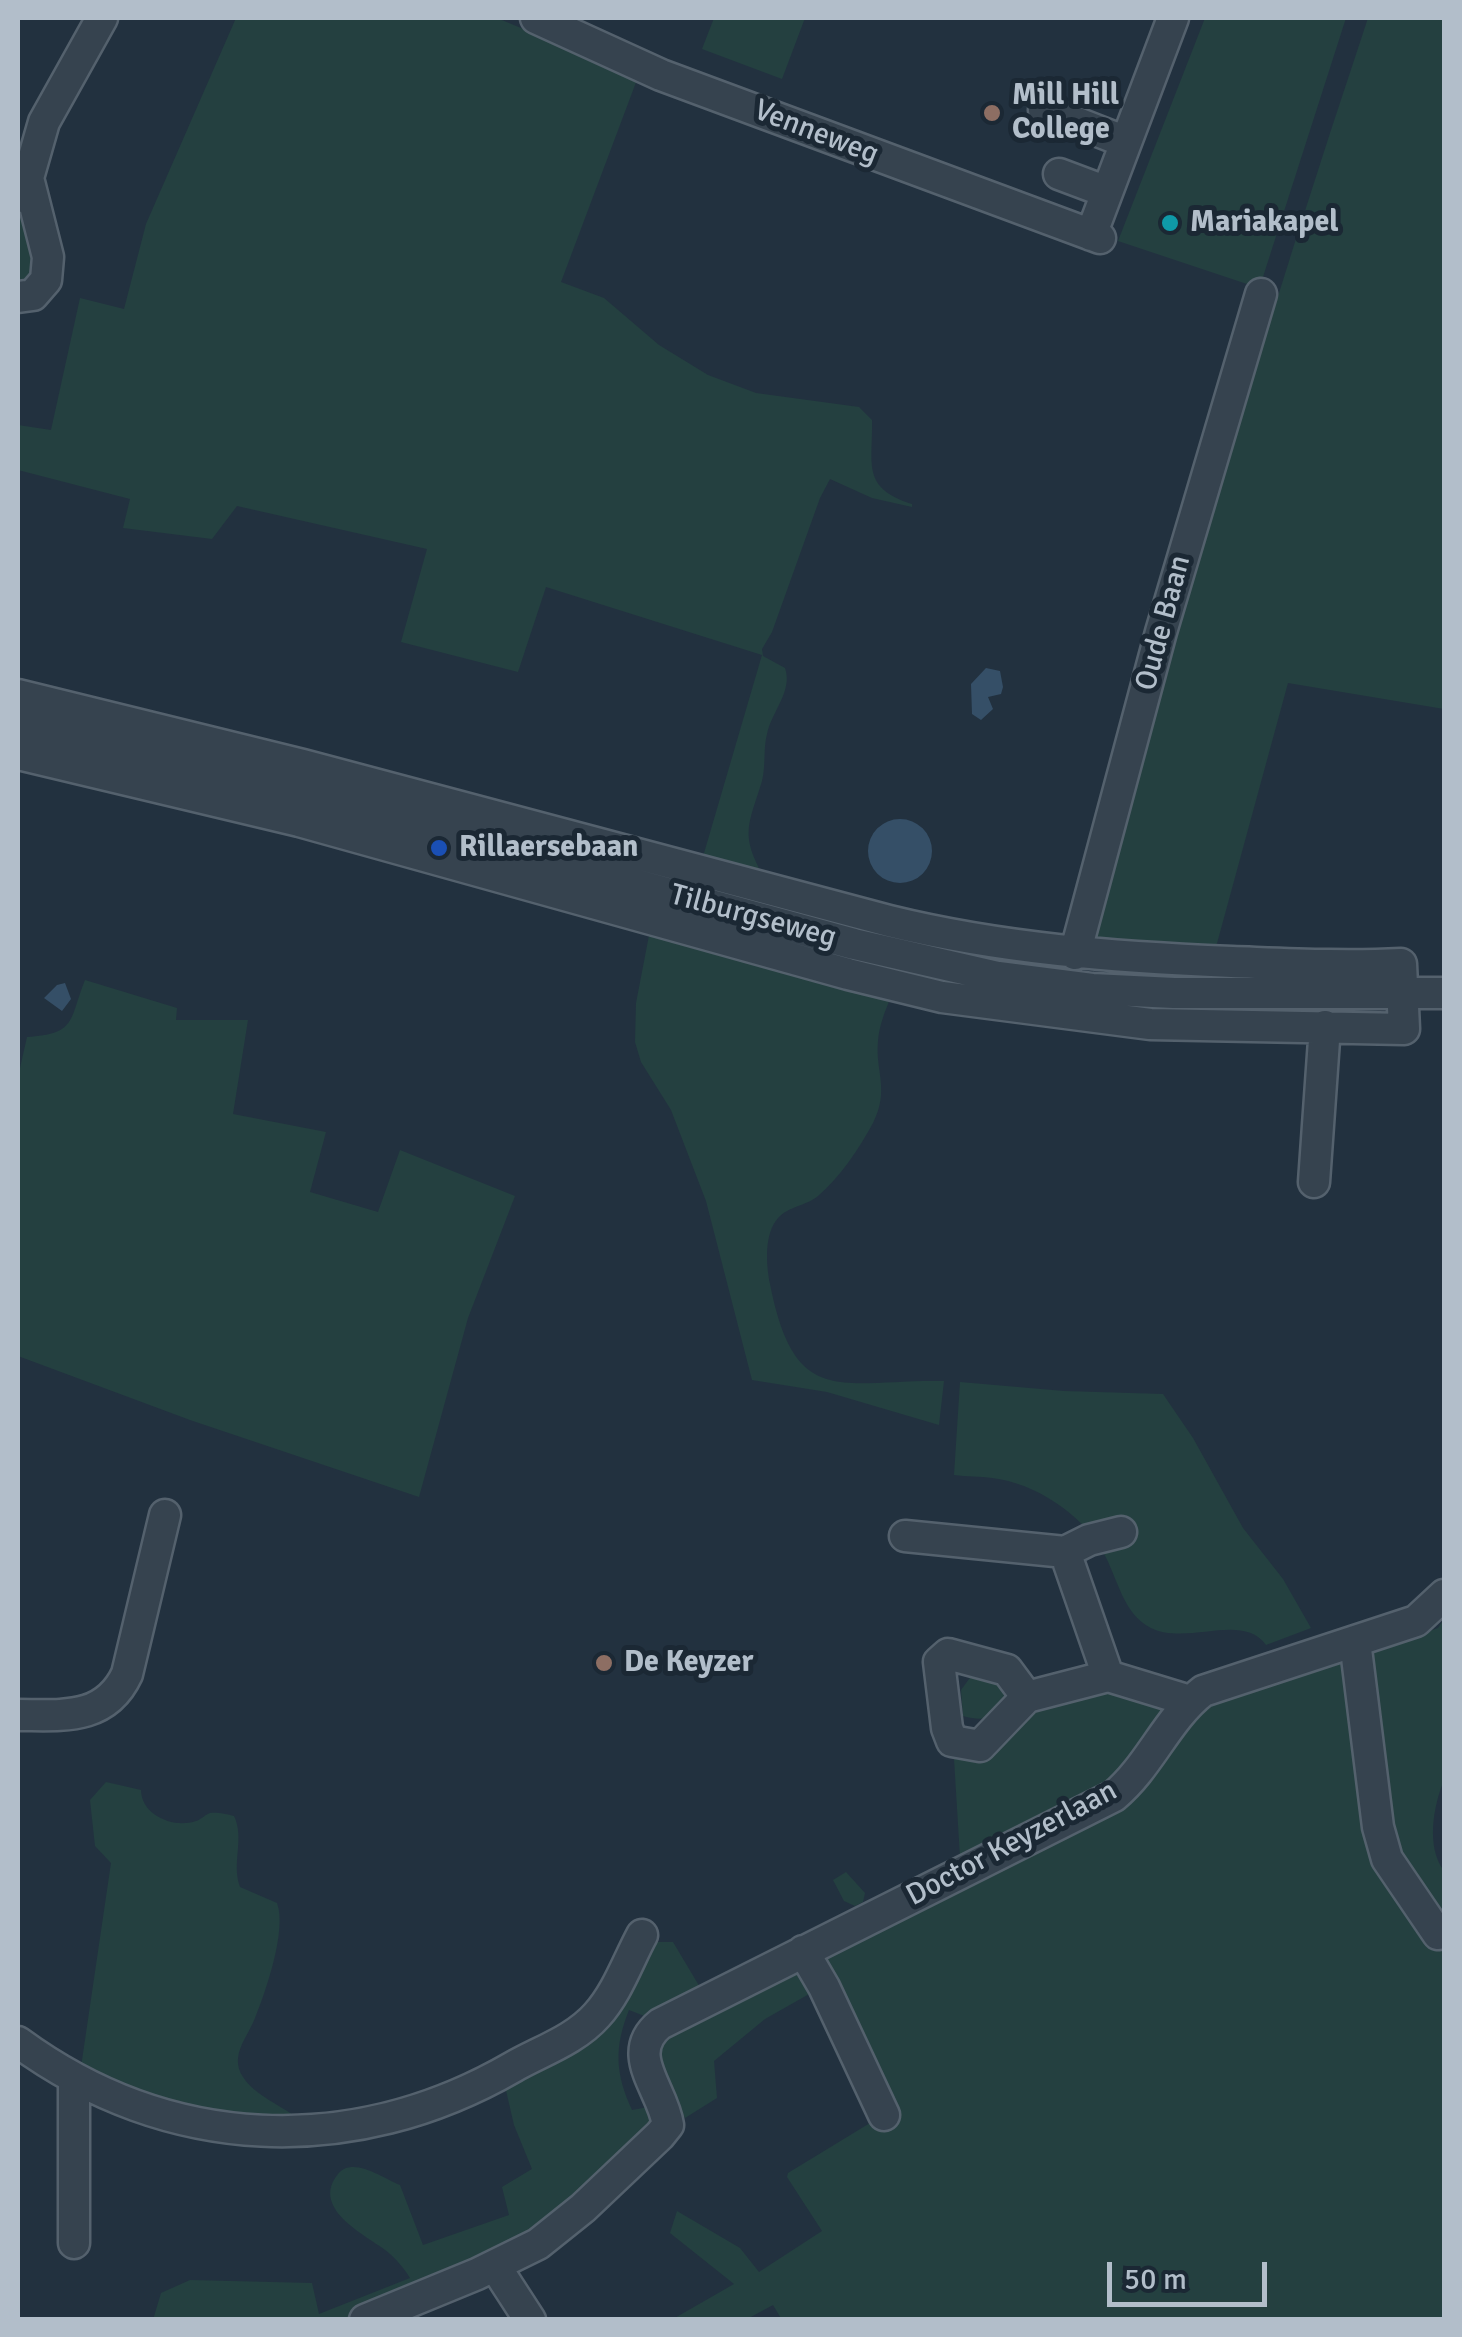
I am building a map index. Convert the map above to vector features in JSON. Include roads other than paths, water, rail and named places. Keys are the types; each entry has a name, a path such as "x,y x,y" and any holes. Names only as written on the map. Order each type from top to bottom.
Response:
{"street":[{"path":"18,297 33,295 46,280 48,258 23,187 44,122 102,18"},
{"name":"Venneweg","path":"536,18 661,74 1096,237 1107,192"},
{"path":"1059,174 1107,192 1162,21"},
{"path":"1044,110 1126,142"},
{"name":"Oude Baan","path":"1076,954 1172,594 1261,294"},
{"name":"Tilburgseweg","path":"18,695 303,765 928,930 1076,954 1301,965 1402,979 1444,993"},
{"name":"Tilburgseweg","path":"18,724 284,789 854,944 984,974 1121,991 1402,979"},
{"name":"Tilburgseweg","path":"18,754 299,821 928,994 1134,1023 1404,1029 1402,979"},
{"path":"1314,1182 1325,1026"},
{"path":"18,1715 80,1713 108,1701 120,1689 166,1514"},
{"path":"905,1536 1064,1552 1089,1540 1121,1532"},
{"path":"1064,1552 1108,1676"},
{"name":"Doctor Keyzerlaan","path":"495,2266 538,2244 572,2218 668,2125 665,2106 653,2086 643,2051 648,2034 660,2024 1114,1796 1130,1782 1190,1701 1203,1691 1416,1621 1444,1594"},
{"path":"1355,1641 1382,1843 1387,1859 1438,1934"},
{"path":"1027,1697 1108,1676 1190,1701"},
{"path":"18,2042 74,2078 162,2116 237,2130 285,2132 354,2127 447,2101 584,2028 608,2000 642,1935"},
{"path":"803,1951 884,2115"},
{"path":"74,2078 74,2242"},
{"path":"366,2320 495,2266 530,2320"}],"water":[{"path":"986,668 1000,671 1003,687 1001,694 988,697 993,709 981,720 972,714 971,684"},
{"path":"900,819 923,828 932,851 923,874 900,883 877,874 868,851 877,828"},
{"path":"65,983 71,999 62,1011 44,998 57,985"}],"place":[{"name":"Mill Hill College","path":"992,113"},
{"name":"Mariakapel","path":"1170,223"},
{"name":"Rillaersebaan","path":"439,848"},
{"name":"De Keyzer","path":"604,1663"}]}
